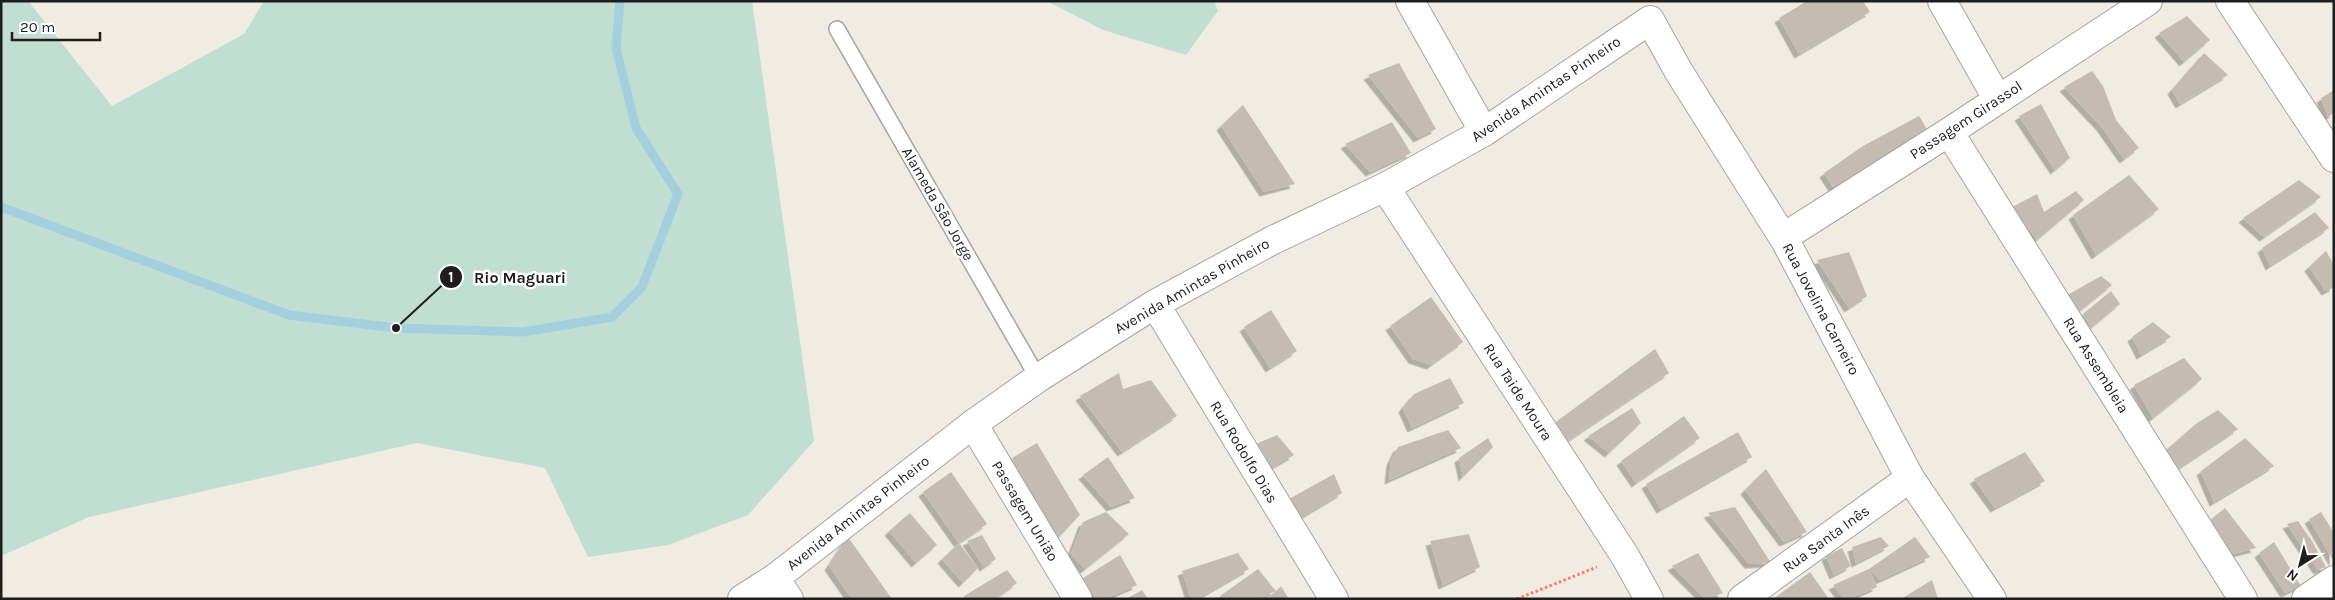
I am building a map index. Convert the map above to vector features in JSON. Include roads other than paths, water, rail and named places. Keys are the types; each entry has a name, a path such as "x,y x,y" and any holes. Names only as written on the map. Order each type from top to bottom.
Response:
{"street":[{"path":"1410,1 1484,132"},
{"path":"1942,1 1998,100"},
{"name":"Passagem Girassol","path":"1784,237 1949,132 2148,1"},
{"path":"2230,1 2334,158"},
{"name":"Avenida Amintas Pinheiro","path":"742,599 782,588 973,424 1038,378 1155,304 1273,240 1385,187 1484,132 1651,11"},
{"name":"Rua Jovelina Carneiro","path":"1651,11 1680,72 1784,237 1910,478 1992,599"},
{"name":"Rua Assembleia","path":"1949,132 2243,599"},
{"name":"Rua Taide Moura","path":"1385,187 1625,556 1649,599"},
{"name":"Rua Rodolfo Dias","path":"1155,304 1334,599"},
{"name":"Passagem União","path":"973,424 1078,599"},
{"name":"Rua Santa Inês","path":"1742,599 1910,478"},
{"path":"2306,599 2334,580"}],"lane":[{"name":"Alameda São Jorge","path":"837,29 1038,378"}],"waterway":[{"path":"1,207 289,315 396,328 523,332 612,317 642,287 678,194 636,128 616,48 620,1"}],"place":[{"name":"Rio Maguari","path":"396,328"}]}
